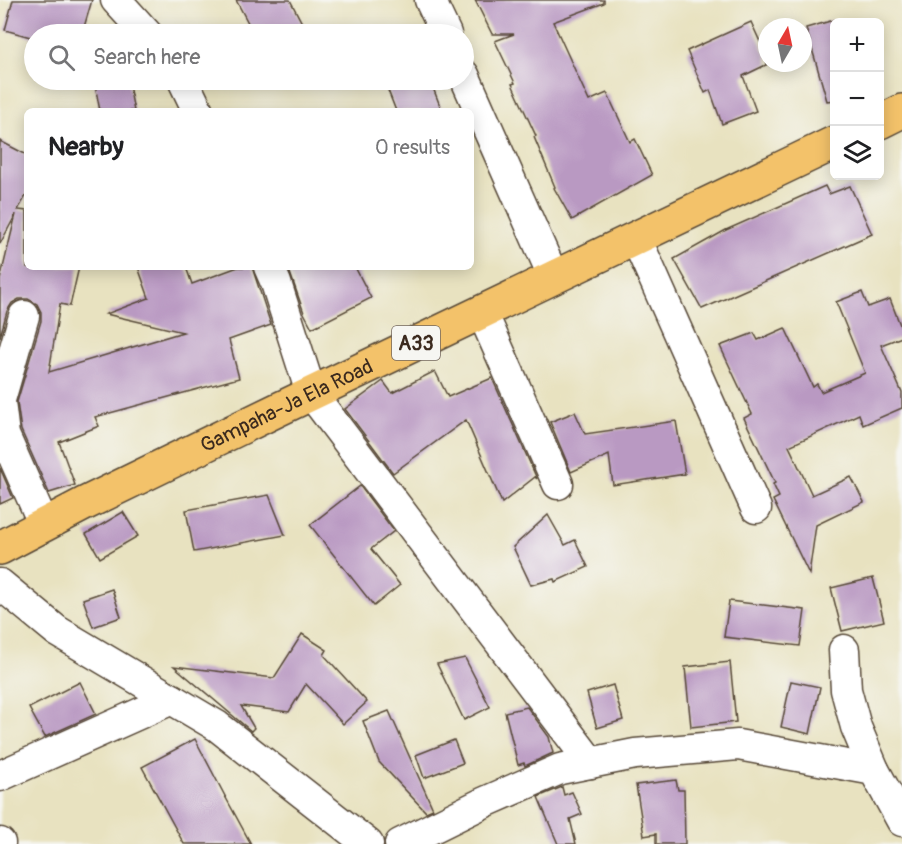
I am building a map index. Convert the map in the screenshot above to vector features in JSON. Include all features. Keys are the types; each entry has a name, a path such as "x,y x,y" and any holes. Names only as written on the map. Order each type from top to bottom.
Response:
{"highway":[{"name":"Gampaha-Ja Ela Road","path":"0,548 311,393 830,145"}],"street":[{"path":"116,0 138,24"},
{"path":"430,0 441,24"},
{"path":"188,90 197,108"},
{"path":"471,90 554,278"},
{"path":"636,238 756,508"},
{"path":"270,270 311,393 591,763"},
{"path":"482,312 558,484"},
{"path":"24,316 0,401 4,435 44,525"},
{"path":"0,584 57,631 217,726 368,844"},
{"path":"844,650 846,690 856,727 874,770 902,821"},
{"path":"0,776 172,699"},
{"path":"400,844 484,802 560,769 635,754 738,745 874,770"}],"building":[{"path":"13,0 92,0 85,24 24,24 24,35 5,30"},
{"path":"236,0 290,0 302,24 249,24"},
{"path":"475,0 604,0 604,3 553,22 589,101 607,93 630,142 635,139 652,175 572,220 554,188 534,137 536,136 512,84 515,83 495,41 514,34 492,34"},
{"path":"830,21 830,101 827,101 812,49 812,26"},
{"path":"751,22 758,37 758,69 743,76 756,111 722,124 710,90 705,93 687,51"},
{"path":"96,90 130,90 133,108 99,108"},
{"path":"388,90 434,90 441,108 395,108"},
{"path":"0,141 24,153 24,199 18,210 24,211 24,270 78,270 70,306 60,304 49,372 183,332 106,314 149,298 139,270 187,270 192,284 230,270 253,270 271,325 229,340 239,378 95,417 99,426 59,442 75,485 49,493 21,430 17,402 41,321 41,312 37,304 28,299 19,299 12,303 7,311 0,337 0,280 16,214 0,244"},
{"path":"825,186 829,194 850,186 872,234 702,309 674,259 726,230"},
{"path":"289,270 357,270 371,298 312,328 304,313"},
{"path":"862,292 868,307 890,299 902,330 902,337 881,345 902,393 902,408 863,425 859,414 789,446 812,495 851,477 864,502 816,525 809,574 773,500 779,497 773,484 775,483 744,418 752,414 720,346 754,333 758,340 785,328 813,387 817,384 821,392 865,373 836,302"},
{"path":"435,371 448,397 492,378 537,479 535,477 502,503 466,420 393,473 345,409 383,381 392,393"},
{"path":"575,412 585,434 676,421 685,474 613,485 609,455 571,472 550,422"},
{"path":"0,468 13,498 0,504"},
{"path":"360,486 394,531 371,549 400,585 374,606 310,525"},
{"path":"269,495 285,535 194,552 186,510"},
{"path":"123,512 138,536 100,558 86,534"},
{"path":"548,515 565,545 575,540 588,567 555,582 554,579 531,585 513,547"},
{"path":"873,578 884,621 842,631 831,588"},
{"path":"112,589 121,617 93,627 83,599"},
{"path":"729,601 805,610 800,646 724,637"},
{"path":"302,634 327,650 324,655 367,702 343,724 306,684 289,712 241,706 254,728 251,731 174,666 274,678"},
{"path":"465,658 490,707 464,720 437,664"},
{"path":"730,662 736,722 691,727 685,667"},
{"path":"791,681 820,687 810,734 781,727"},
{"path":"80,682 96,714 45,737 29,708"},
{"path":"613,685 623,720 597,728 587,693"},
{"path":"527,707 549,737 553,753 525,766 524,763 518,765 505,712"},
{"path":"389,711 433,809 426,812 379,762 363,721"},
{"path":"195,739 251,844 184,844 142,767"},
{"path":"454,740 463,763 424,778 416,755"},
{"path":"676,780 678,790 684,790 685,844 656,844 656,834 644,836 636,785"},
{"path":"562,787 564,795 572,792 582,814 570,819 576,844 558,844 538,797"}]}
